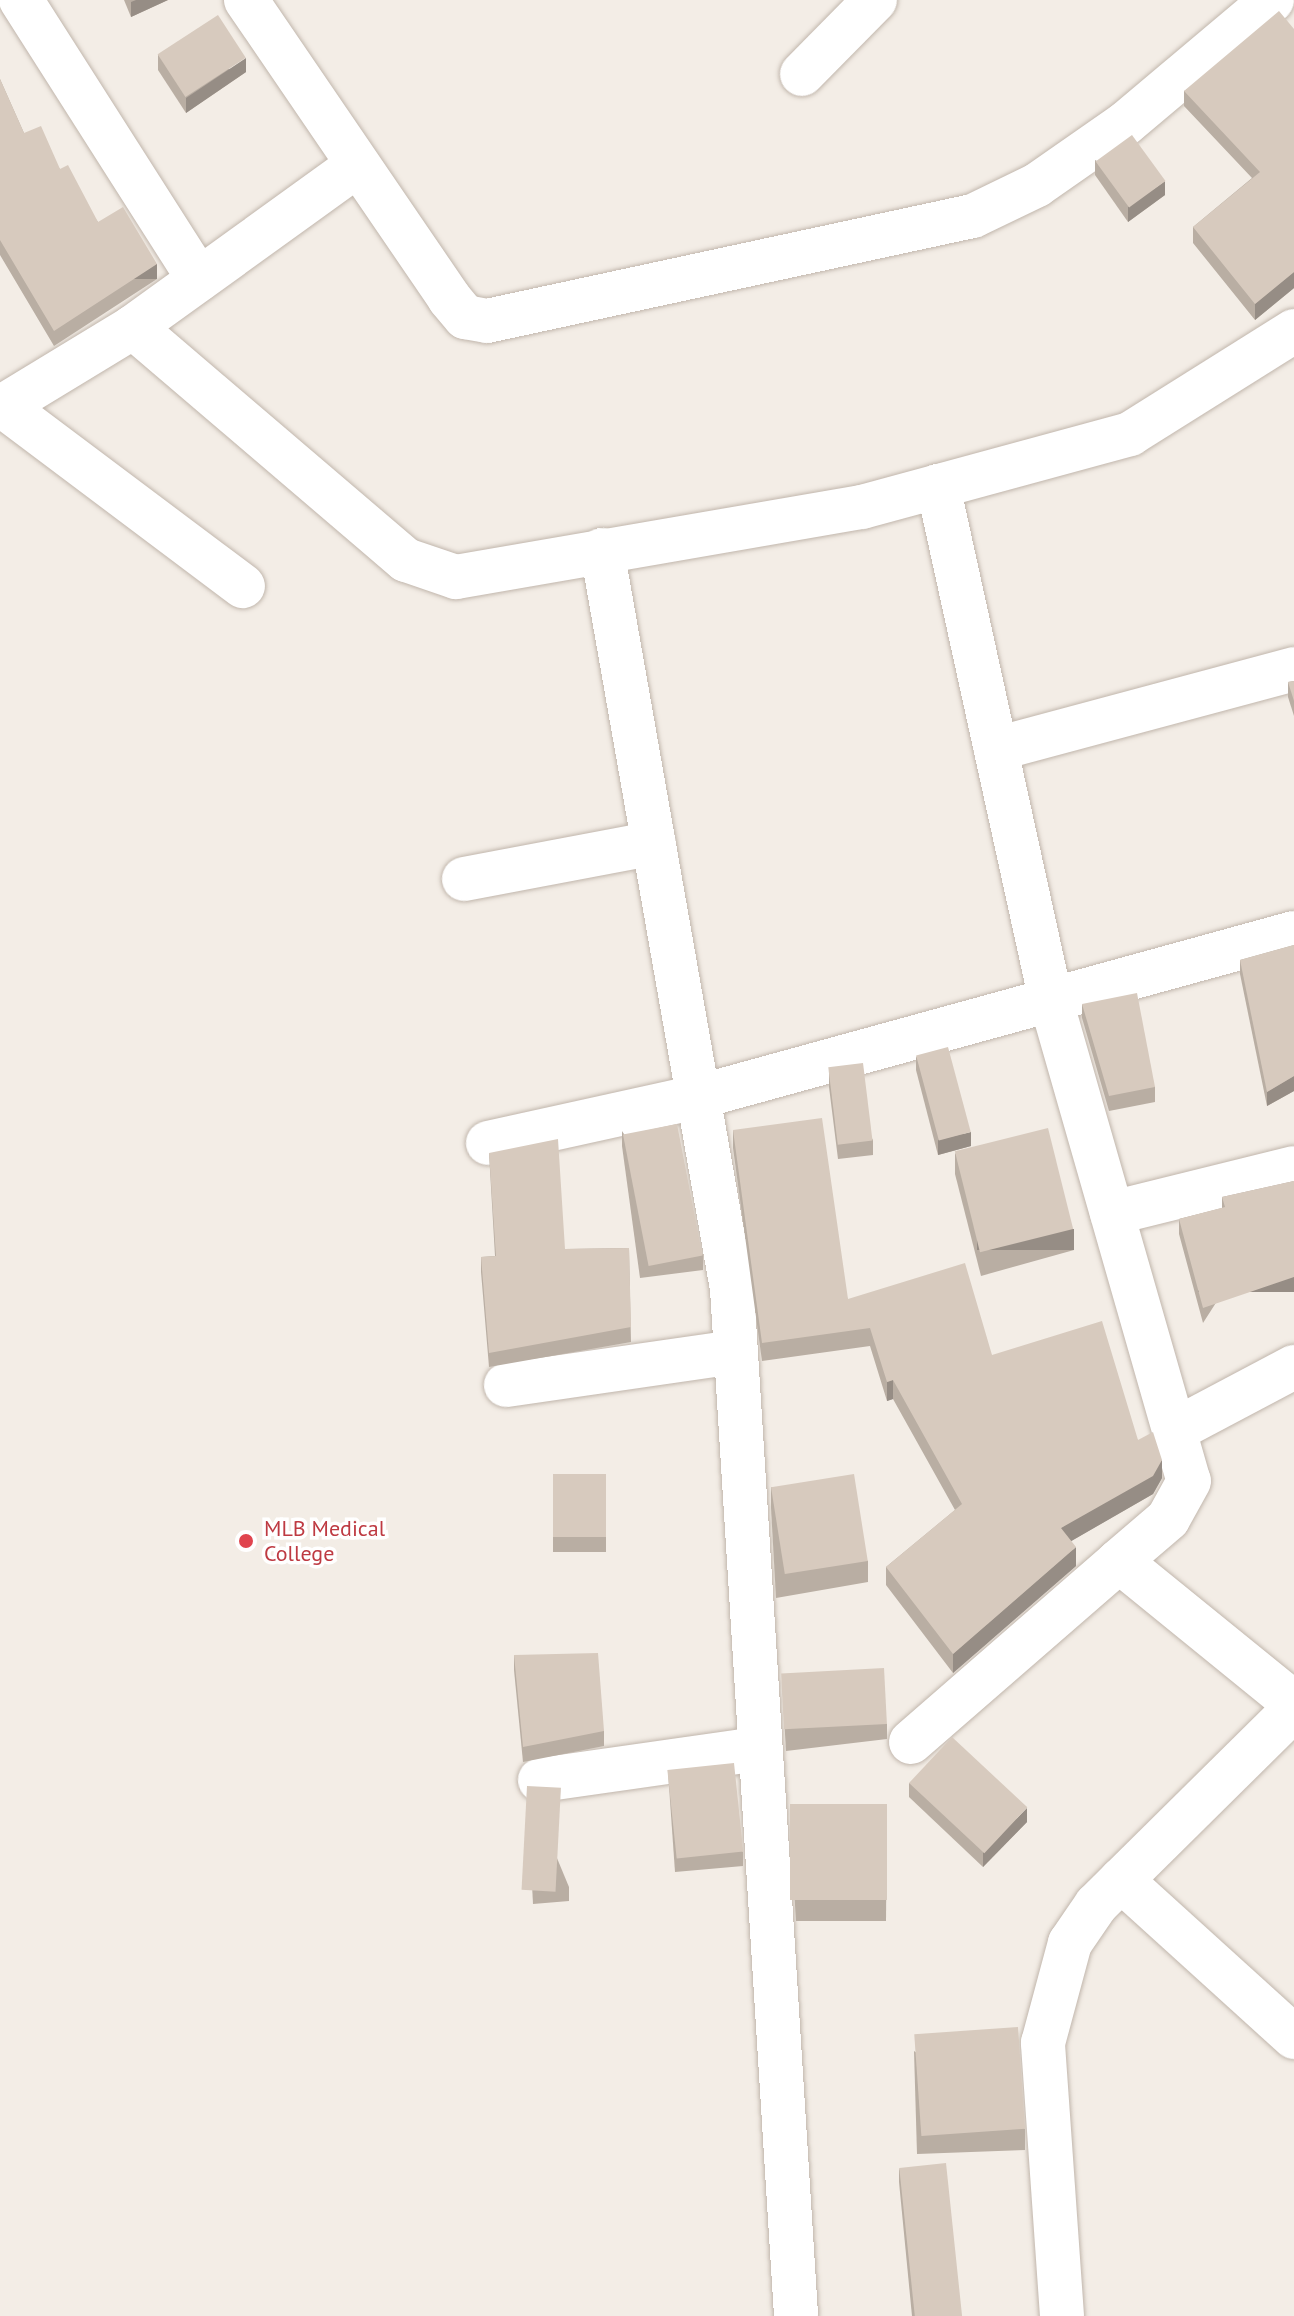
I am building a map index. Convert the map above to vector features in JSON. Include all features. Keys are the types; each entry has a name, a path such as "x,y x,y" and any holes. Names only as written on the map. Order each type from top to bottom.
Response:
{"street":[{"path":"21,0 199,279"},
{"path":"802,74 875,0"},
{"path":"259,5 358,165 465,317 487,321 973,216 1037,185 1126,123 1272,0"},
{"path":"243,586 2,407 133,327 358,165"},
{"path":"133,327 406,560 435,574 456,577 862,507 1130,434 1294,331"},
{"path":"911,1742 1119,1561 1184,1499 1189,1481 1051,1001 938,486"},
{"path":"602,550 732,1289 758,1749 796,2316"},
{"path":"996,749 1294,669"},
{"path":"464,879 654,843"},
{"path":"488,1143 698,1097 1294,933"},
{"path":"1112,1213 1294,1168"},
{"path":"506,1385 734,1352"},
{"path":"1175,1430 1294,1367"},
{"path":"1062,2316 1043,2043 1070,1943 1121,1880 1294,1706 1119,1561"},
{"path":"540,1780 758,1749"},
{"path":"1121,1880 1294,2037"}],"building":[{"path":"1279,11 1294,29 1294,272 1255,304 1193,227 1260,172 1184,91"},
{"path":"218,15 246,58 185,97 158,54"},
{"path":"0,79 24,133 41,126 60,169 68,165 98,222 123,207 157,264 54,331 0,240"},
{"path":"1132,135 1166,181 1129,208 1096,161"},
{"path":"1294,681 1294,701 1288,682"},
{"path":"1294,945 1294,1076 1267,1092 1240,960"},
{"path":"1137,993 1155,1087 1109,1096 1082,1004"},
{"path":"948,1047 971,1132 939,1141 916,1056"},
{"path":"863,1063 873,1140 838,1145 828,1067"},
{"path":"822,1118 848,1299 965,1263 992,1355 1102,1321 1138,1440 1153,1432 1162,1460 1153,1476 1061,1528 1076,1547 953,1654 886,1567 962,1504 893,1380 887,1382 870,1328 762,1343 733,1130"},
{"path":"677,1124 703,1256 649,1266 623,1134"},
{"path":"1048,1128 1073,1229 980,1252 955,1151"},
{"path":"558,1139 565,1249 629,1248 631,1327 489,1353 481,1257 496,1256 489,1153"},
{"path":"1294,1181 1294,1277 1203,1308 1179,1219 1225,1207 1222,1197"},
{"path":"553,1474 606,1474 606,1537 553,1537"},
{"path":"854,1474 868,1561 785,1574 771,1487"},
{"path":"598,1653 604,1731 523,1747 514,1655"},
{"path":"884,1668 887,1724 784,1729 781,1673"},
{"path":"952,1737 1027,1807 984,1853 909,1783"},
{"path":"734,1763 743,1852 677,1859 667,1770"},
{"path":"527,1786 561,1788 556,1892 522,1890"},
{"path":"790,1804 887,1804 887,1900 790,1900"},
{"path":"1018,2027 1025,2129 921,2136 914,2034"},
{"path":"946,2163 962,2316 915,2316 899,2168"}],"place":[{"name":"MLB Medical College","path":"246,1541"}]}
